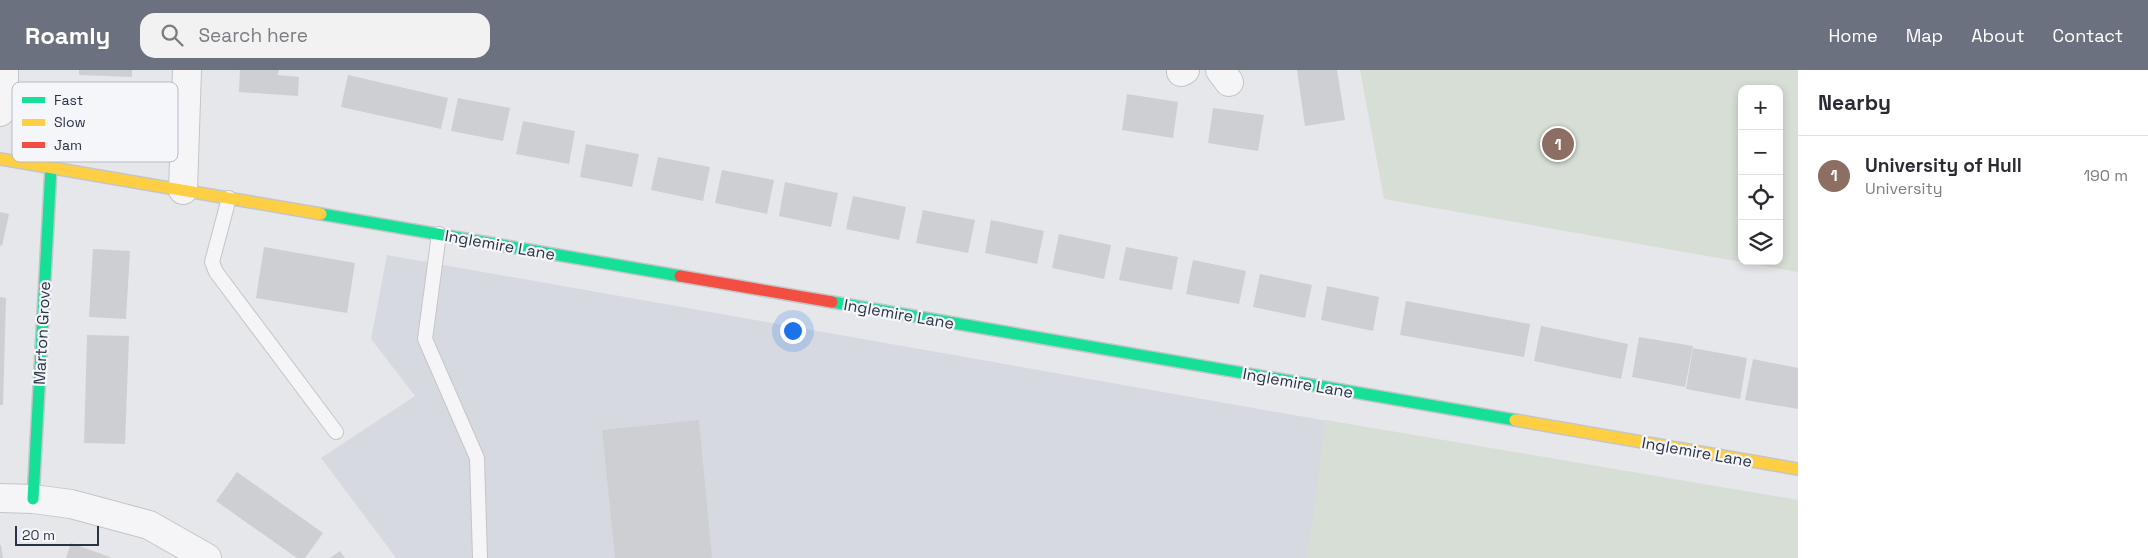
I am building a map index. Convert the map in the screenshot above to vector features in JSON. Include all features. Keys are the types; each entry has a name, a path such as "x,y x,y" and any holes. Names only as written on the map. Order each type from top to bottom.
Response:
{"street":[{"path":"0,112 4,94 4,70"},
{"path":"183,190 186,70"},
{"name":"Inglemire Lane","path":"19,162 1798,469"},
{"name":"Marton Grove","path":"34,499 50,167"},
{"path":"0,498 34,499 71,504 149,524 207,558"}],"lane":[{"path":"229,198 212,262 216,272 336,432"},
{"path":"439,234 425,338 477,458 480,558"}],"shaded area":[{"path":"1360,70 1798,70 1798,272 1758,265 1783,265 1783,85 1738,85 1738,261 1384,199"},
{"path":"387,255 1798,504 1798,558 396,558 321,458 415,396 371,339"},
{"path":"1326,420 1798,500 1798,558 1307,558"}],"building":[{"path":"79,70 132,70 132,77 79,75"},
{"path":"240,70 279,70 278,75 299,77 298,96 239,92"},
{"path":"1297,70 1337,70 1345,120 1305,126"},
{"path":"348,75 448,98 441,129 341,107"},
{"path":"1127,94 1178,102 1173,138 1122,130"},
{"path":"458,98 510,108 503,141 451,131"},
{"path":"1213,108 1264,115 1258,151 1208,143"},
{"path":"523,121 575,131 569,164 516,154"},
{"path":"586,144 639,154 632,187 580,177"},
{"path":"658,157 710,167 703,201 651,190"},
{"path":"722,170 774,180 767,214 715,203"},
{"path":"785,182 838,193 831,227 779,216"},
{"path":"853,196 906,207 899,240 846,229"},
{"path":"923,210 975,220 968,253 916,243"},
{"path":"0,212 9,214 2,246 0,245"},
{"path":"991,220 1044,231 1037,264 985,253"},
{"path":"1059,234 1111,245 1104,279 1052,268"},
{"path":"264,247 355,263 347,313 256,298"},
{"path":"1126,247 1178,257 1172,290 1119,280"},
{"path":"93,249 130,251 126,319 89,317"},
{"path":"1193,260 1246,271 1239,304 1186,294"},
{"path":"1260,274 1312,285 1305,318 1253,307"},
{"path":"1327,286 1379,297 1373,331 1321,320"},
{"path":"0,297 6,298 3,405 0,405"},
{"path":"1406,301 1530,324 1524,357 1400,335"},
{"path":"1541,326 1628,344 1621,379 1534,361"},
{"path":"87,335 129,336 125,444 84,443"},
{"path":"1639,337 1693,346 1685,387 1632,377"},
{"path":"1693,348 1747,358 1740,399 1686,389"},
{"path":"1753,359 1798,368 1798,409 1745,400"},
{"path":"699,420 712,558 615,558 602,430"},
{"path":"237,472 323,533 305,558 297,558 216,501"},
{"path":"71,543 96,552 112,558 66,558"},
{"path":"1,545 3,558 0,558"},
{"path":"340,551 345,558 330,558"}],"traffic: fast":[{"path":"33,499 51,167"},
{"path":"321,214 680,276"},
{"path":"832,302 1515,420"}],"traffic: slow":[{"path":"0,159 12,161"},
{"path":"18,162 321,214"},
{"path":"1515,420 1798,469"}],"traffic: jam":[{"path":"680,276 832,302"}],"place":[{"name":"University of Hull","path":"1558,144"}]}
